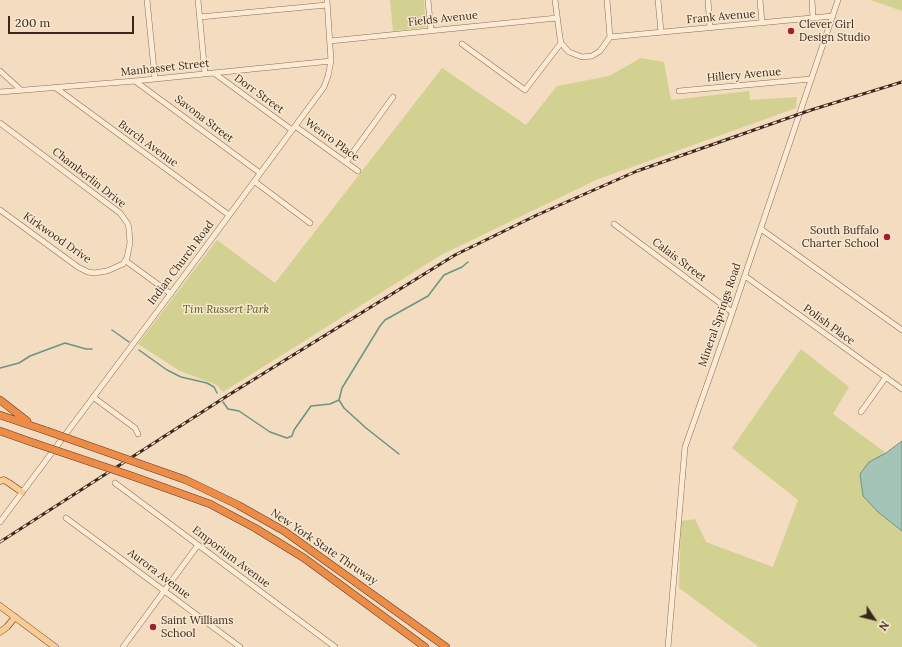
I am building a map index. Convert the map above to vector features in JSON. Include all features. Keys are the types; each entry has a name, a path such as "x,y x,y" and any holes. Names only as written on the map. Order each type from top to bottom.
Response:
{"highway":[{"path":"0,400 35,427"},
{"name":"New York State Thruway","path":"0,415 186,480 238,505 284,531 446,647"},
{"name":"New York State Thruway","path":"0,431 210,504 255,528 304,558 425,647"}],"main road":[{"path":"0,480 4,480 22,492"},
{"path":"0,606 55,647"},
{"path":"0,632 7,627 15,617"}],"street":[{"path":"147,0 155,79"},
{"path":"198,0 205,74"},
{"path":"428,0 431,31"},
{"path":"556,0 561,43 569,52 582,57 588,57 600,51 610,37 607,0"},
{"path":"658,0 661,32"},
{"path":"708,0 710,28"},
{"path":"760,0 762,23"},
{"path":"812,0 813,18"},
{"name":"Mineral Springs Road","path":"668,647 685,447 761,229 838,0"},
{"path":"200,17 327,2"},
{"name":"Indian Church Road","path":"0,522 171,294 325,83 331,61 327,2"},
{"name":"Frank Avenue","path":"610,37 833,16"},
{"name":"Fields Avenue","path":"330,41 557,18"},
{"path":"462,44 525,90 561,43"},
{"name":"Manhasset Street","path":"0,92 135,81 331,61"},
{"path":"0,71 21,90"},
{"name":"Dorr Street","path":"214,73 293,128"},
{"name":"Hillery Avenue","path":"679,91 812,79"},
{"name":"Savona Street","path":"135,81 260,173"},
{"name":"Burch Avenue","path":"56,88 229,215"},
{"path":"346,162 393,97"},
{"name":"Chamberlin Drive","path":"0,123 120,213 128,224 129,229 130,243 126,261"},
{"name":"Wenro Place","path":"293,128 358,171"},
{"path":"254,181 310,223"},
{"name":"Kirkwood Drive","path":"0,210 84,270 94,273 107,271 126,261"},
{"name":"Calais Street","path":"614,224 732,312"},
{"path":"761,229 902,330"},
{"path":"126,261 171,294"},
{"name":"Polish Place","path":"744,276 902,389"},
{"path":"861,412 886,378"},
{"path":"93,397 135,428 138,434"},
{"name":"Emporium Avenue","path":"115,483 334,647"},
{"name":"Aurora Avenue","path":"66,518 240,647"},
{"path":"123,647 198,545"}],"green space":[{"path":"390,0 424,0 426,27 393,31"},
{"path":"871,0 902,0 902,11"},
{"name":"Tim Russert Park","path":"641,58 664,62 671,100 749,91 750,100 797,97 796,108 596,180 441,255 223,392 217,385 180,371 138,344 217,240 275,283 442,68 526,125 557,86 609,76"},
{"path":"801,349 849,387 833,414 886,453 869,462 860,474 863,496 878,512 902,531 902,647 759,647 679,588 681,521 695,519 706,542 773,567 798,500 732,448"}],"shaded area":[{"path":"902,441 902,531 878,512 863,496 860,474 869,462 886,453"}],"waterway":[{"path":"399,454 366,428 344,408 339,400 342,388 385,320 428,296 444,275 462,267 468,262"},
{"path":"112,330 129,342"},
{"path":"0,368 19,363 30,356 65,343 86,349 92,349"},
{"path":"139,350 167,370 181,377 207,383 214,387 217,393"},
{"path":"223,402 228,409 239,411 270,432 287,438 292,436 294,430 311,406 330,404 339,400"}],"railway":[{"path":"0,542 227,396 455,255 537,215 637,171 811,110 902,82"}],"place":[{"name":"Clever Girl Design Studio","path":"791,31"},
{"name":"South Buffalo Charter School","path":"887,237"},
{"name":"Saint Williams School","path":"153,627"}]}
